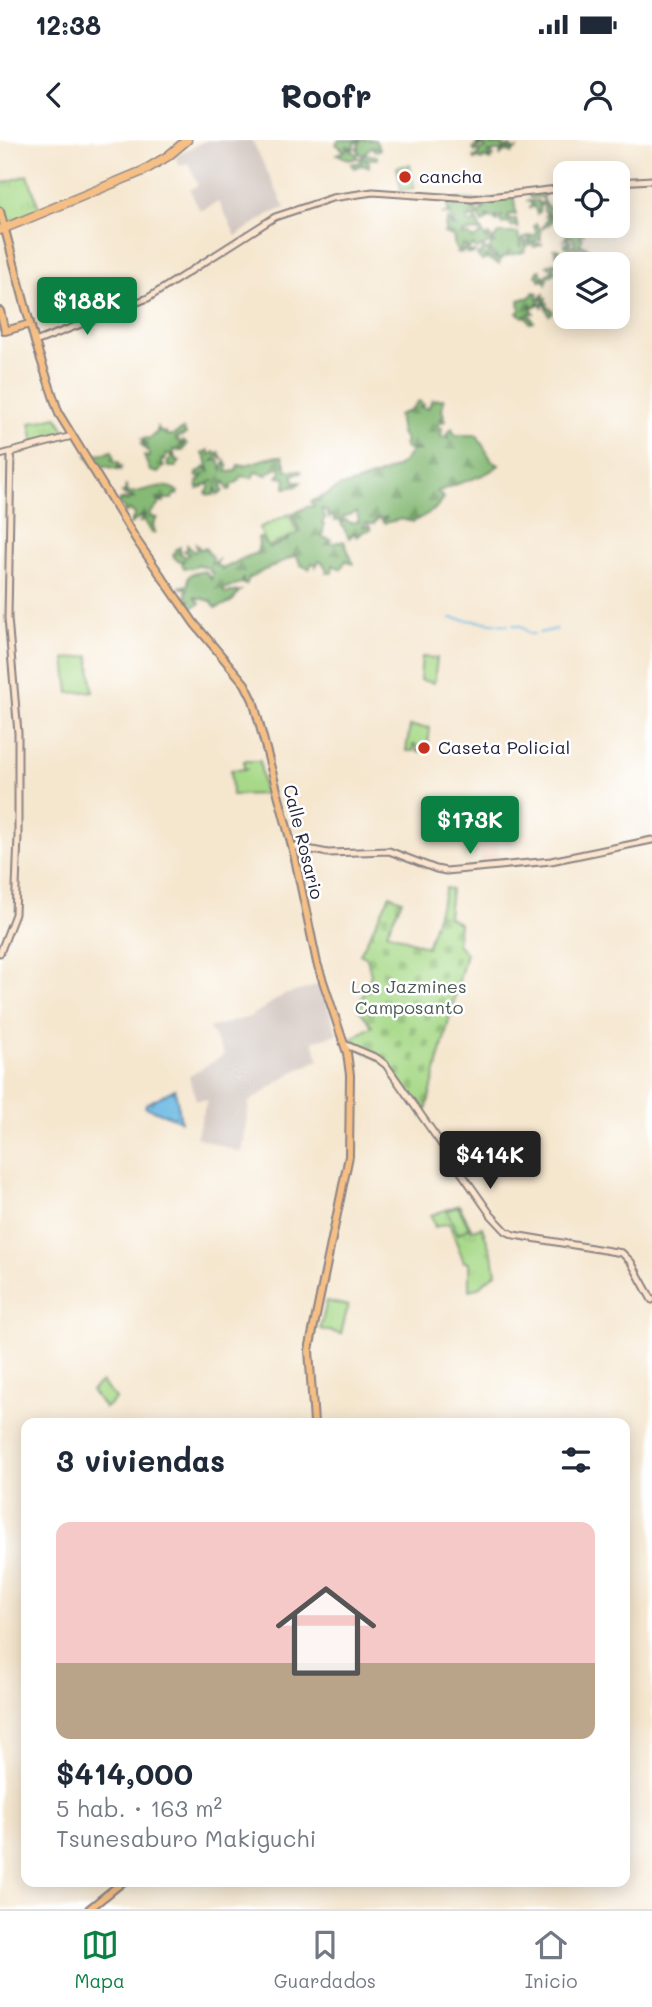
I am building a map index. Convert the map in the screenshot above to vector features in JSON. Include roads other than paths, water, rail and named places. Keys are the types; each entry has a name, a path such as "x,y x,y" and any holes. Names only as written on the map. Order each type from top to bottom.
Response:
{"highway":[{"path":"2,230 143,171 168,156 187,140"}],"main road":[{"name":"Calle Rosario","path":"0,211 2,230 55,407 170,590 248,690 292,846 317,963 344,1044 351,1075 350,1144 309,1350 314,1418"},
{"path":"0,312 5,331 30,324"},
{"path":"89,1909 116,1887"}],"street":[{"path":"630,181 652,180"},
{"path":"35,342 148,298 275,217 332,198 373,192 480,199 553,190"},
{"path":"0,455 72,436"},
{"path":"0,953 15,914 18,846 19,743 8,618 10,453"},
{"path":"292,846 328,853 384,850 446,871 551,861 652,840"},
{"path":"344,1044 377,1058 386,1065 491,1215 506,1231 514,1235 622,1253 631,1262 652,1300"}],"water":[{"path":"175,1089 181,1121 145,1107 146,1104"}],"waterway":[{"path":"451,618 508,625"},
{"path":"513,625 521,626 534,634"},
{"path":"539,633 557,629"}],"place":[{"name":"cancha","path":"405,177"},
{"name":"Caseta Policial","path":"424,748"}],"park label":[{"name":"Los Jazmines Camposanto","path":"409,997"}]}
